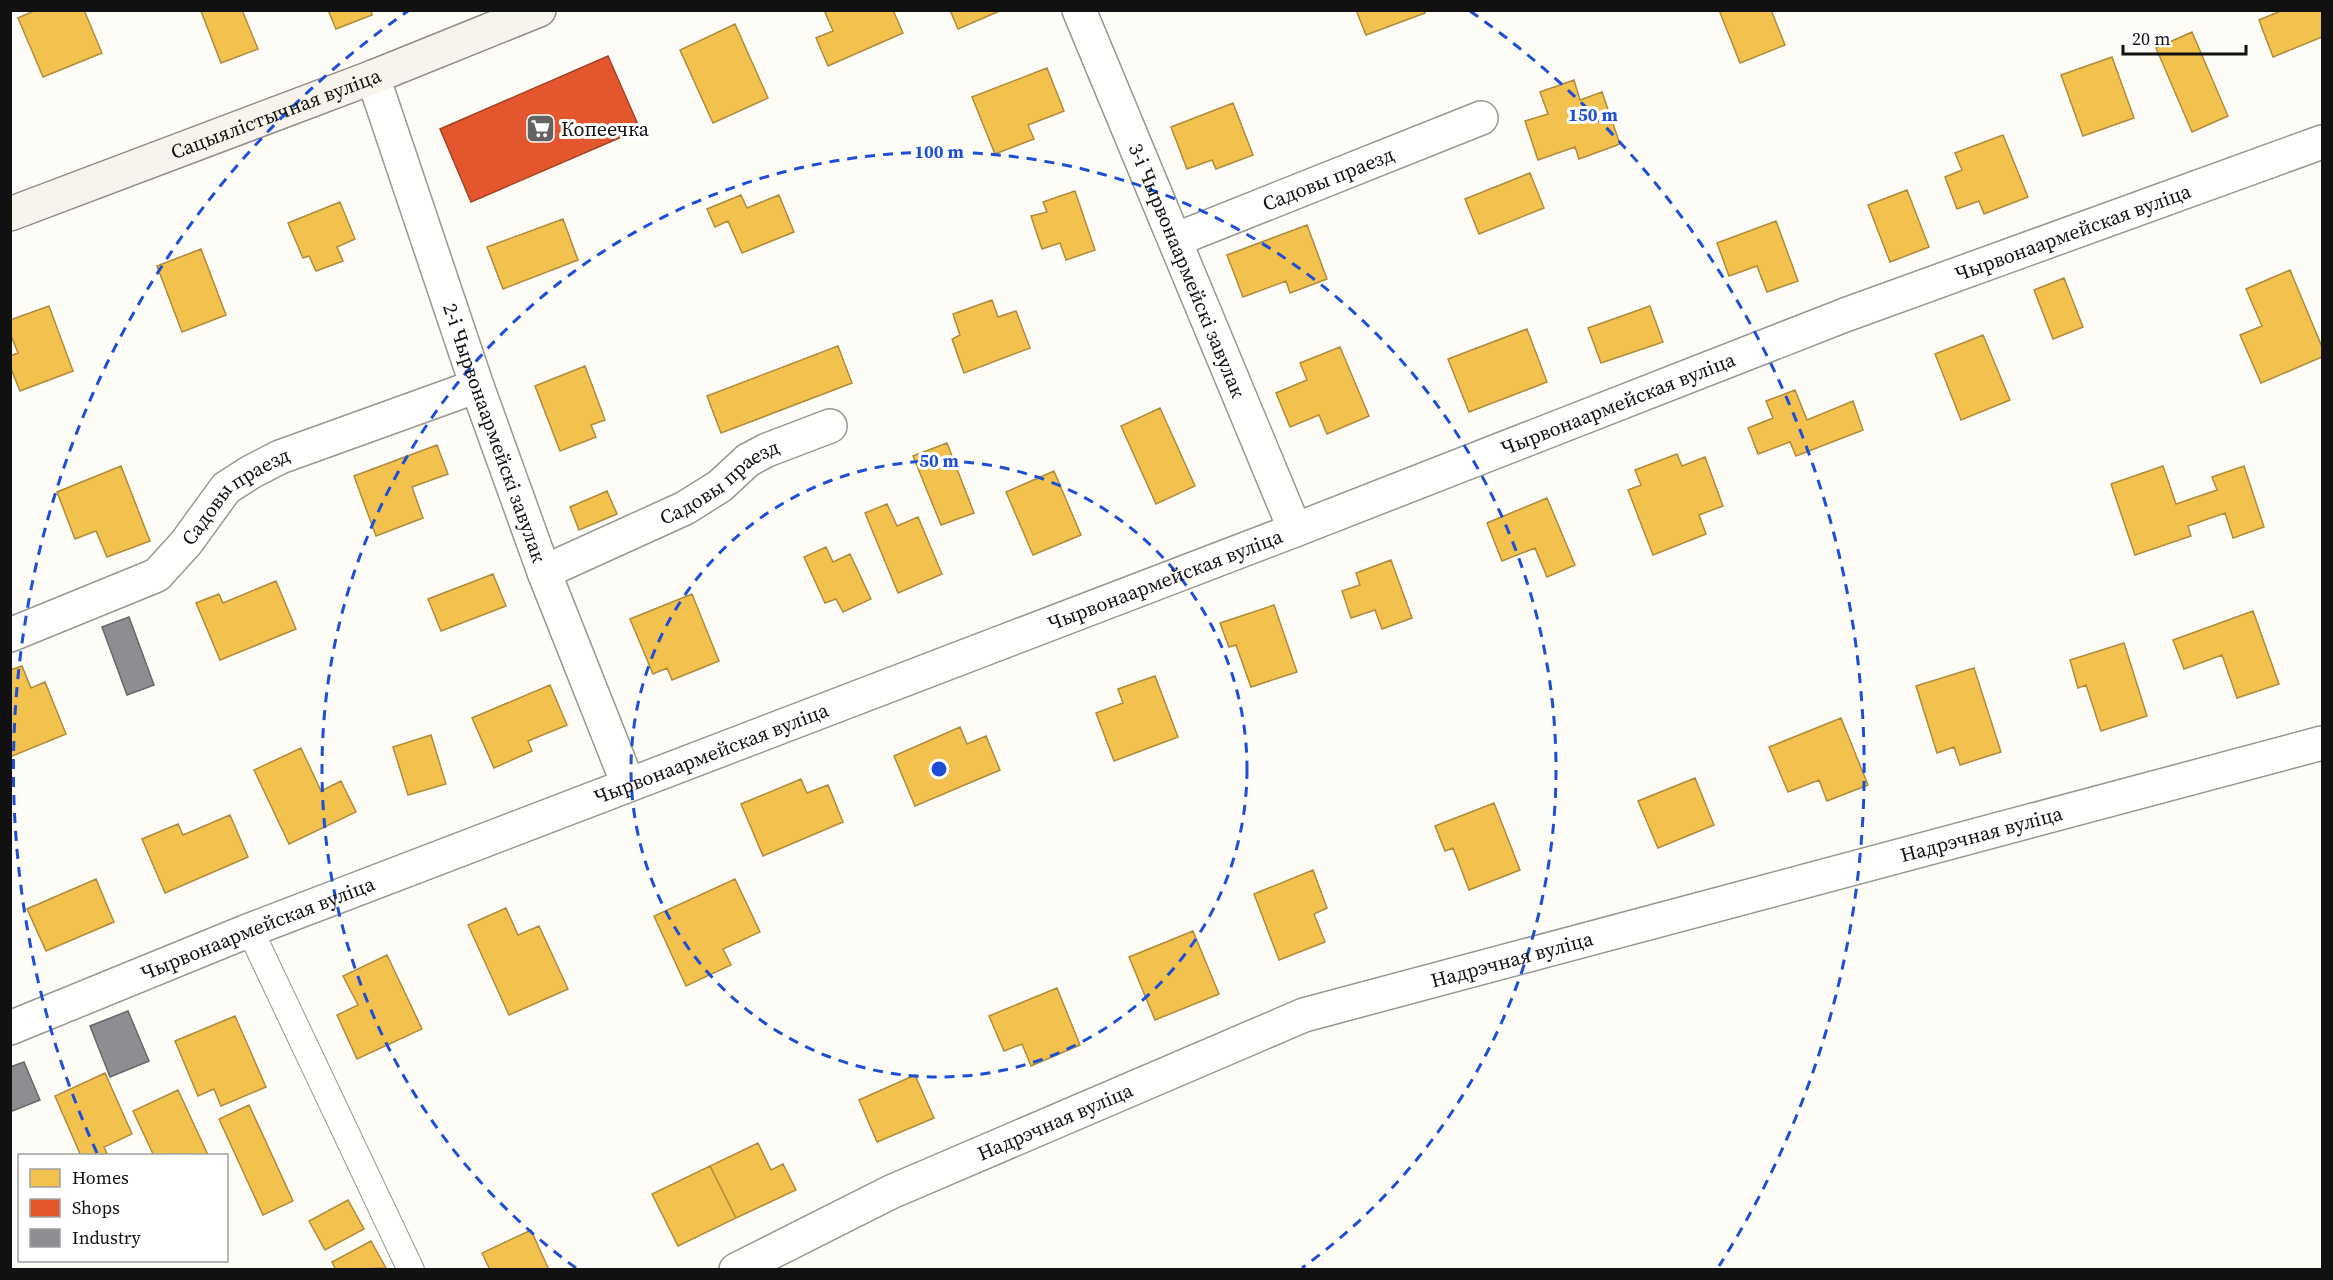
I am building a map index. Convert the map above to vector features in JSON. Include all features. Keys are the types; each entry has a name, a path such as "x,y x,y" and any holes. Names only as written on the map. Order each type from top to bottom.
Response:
{"main road":[{"name":"Сацыялістычная вуліца","path":"10,214 373,77 538,10"}],"street":[{"name":"3-і Чырвонаармейскі завулак","path":"1079,10 1295,530"},
{"name":"2-і Чырвонаармейскі завулак","path":"373,77 477,386 544,572 628,784"},
{"name":"Садовы праезд","path":"1175,240 1481,118"},
{"name":"Чырвонаармейская вуліца","path":"10,1028 250,930 1295,530 1845,315 2322,142"},
{"name":"Садовы праезд","path":"10,635 157,575 186,543 226,488 251,472 280,457 477,386"},
{"name":"Садовы праезд","path":"544,572 685,508 720,486 748,460 830,426"},
{"name":"Надрэчная вуліца","path":"736,1269 891,1192 1304,1016 2322,743"}],"lane":[{"path":"250,930 411,1269"}],"building: Homes":[{"path":"36,10 84,10 102,53 43,77 18,18"},
{"path":"242,10 258,49 221,63 201,11"},
{"path":"328,10 371,10 372,15 336,29"},
{"path":"824,10 893,10 903,33 828,66 816,38 833,31"},
{"path":"950,10 1002,10 958,29"},
{"path":"1356,10 1424,10 1425,13 1366,35"},
{"path":"1719,10 1771,10 1785,45 1740,63"},
{"path":"2283,10 2322,10 2322,37 2273,57 2259,20"},
{"path":"735,24 768,98 713,123 680,50"},
{"path":"2192,32 2228,116 2192,132 2156,48"},
{"path":"2112,57 2134,118 2083,136 2061,75"},
{"path":"1047,68 1064,111 1028,125 1034,139 995,154 972,97"},
{"path":"1574,80 1580,100 1602,92 1620,144 1579,159 1575,147 1538,160 1525,121 1548,114 1540,92"},
{"path":"1233,103 1253,155 1216,169 1212,160 1187,169 1171,127"},
{"path":"2003,135 2028,197 1984,214 1979,201 1957,209 1945,177 1962,170 1955,153"},
{"path":"1530,173 1544,208 1479,234 1465,199"},
{"path":"1907,190 1929,247 1890,262 1868,205"},
{"path":"1075,191 1095,250 1066,260 1060,243 1042,249 1031,216 1047,212 1043,202"},
{"path":"741,195 747,208 779,195 794,232 742,253 728,221 715,227 707,209"},
{"path":"340,202 355,239 337,247 343,261 316,271 309,256 303,258 288,223"},
{"path":"563,219 578,260 503,289 487,247"},
{"path":"1776,221 1798,281 1767,292 1757,266 1729,276 1717,243"},
{"path":"1307,225 1327,279 1290,293 1286,281 1243,297 1227,255"},
{"path":"201,249 226,315 182,332 157,266"},
{"path":"2290,270 2322,347 2322,357 2261,383 2240,335 2262,326 2246,289"},
{"path":"2064,278 2083,327 2053,339 2034,290"},
{"path":"992,300 998,317 1016,311 1030,348 964,373 952,339 960,335 953,314"},
{"path":"49,306 73,371 20,391 10,366 10,356 18,353 10,333 10,320"},
{"path":"1650,306 1663,342 1601,363 1588,328"},
{"path":"1527,329 1547,382 1469,412 1448,359"},
{"path":"1983,335 2010,400 1961,420 1935,354"},
{"path":"838,346 852,383 721,433 707,396"},
{"path":"1340,347 1369,416 1327,434 1319,415 1290,427 1276,393 1307,380 1300,363"},
{"path":"585,366 605,420 591,425 596,437 560,451 535,386"},
{"path":"1795,390 1807,420 1853,401 1863,430 1796,456 1790,442 1758,454 1748,428 1773,418 1766,401"},
{"path":"1160,408 1195,486 1156,504 1121,426"},
{"path":"947,443 974,513 941,525 913,456"},
{"path":"437,445 448,474 412,487 423,518 376,536 354,476"},
{"path":"1677,454 1682,466 1705,457 1723,506 1699,515 1706,534 1653,555 1628,490 1641,485 1635,470"},
{"path":"121,466 150,541 107,557 96,531 75,539 57,492"},
{"path":"2163,466 2176,504 2217,490 2212,477 2244,466 2264,527 2233,538 2225,513 2188,526 2191,536 2135,555 2111,484"},
{"path":"1054,471 1081,535 1033,555 1006,492"},
{"path":"607,491 617,514 579,530 570,507"},
{"path":"1547,498 1575,565 1547,577 1535,548 1502,561 1487,523"},
{"path":"887,504 897,526 918,517 942,574 898,593 865,513"},
{"path":"826,547 833,562 850,554 871,599 843,612 836,599 825,603 804,557"},
{"path":"1391,560 1412,618 1382,629 1375,610 1351,618 1342,591 1360,585 1356,573"},
{"path":"493,574 506,606 441,631 428,599"},
{"path":"276,581 296,629 220,660 196,603 219,594 223,603"},
{"path":"692,594 719,661 672,680 667,668 653,674 630,619"},
{"path":"1274,605 1297,672 1251,687 1236,645 1229,647 1220,623"},
{"path":"2253,611 2279,684 2237,698 2222,655 2184,669 2173,640"},
{"path":"2124,643 2147,716 2101,731 2086,685 2078,688 2070,660"},
{"path":"22,666 31,688 45,682 66,734 10,757 10,670"},
{"path":"1974,668 2001,752 1960,765 1954,747 1937,753 1916,686"},
{"path":"1155,676 1178,737 1114,761 1096,713 1123,703 1118,689"},
{"path":"550,685 567,725 528,741 532,751 494,768 472,718"},
{"path":"1841,718 1868,785 1827,801 1819,780 1788,792 1769,747"},
{"path":"960,727 967,744 986,736 1000,770 915,806 894,756"},
{"path":"431,735 446,784 408,795 393,747"},
{"path":"301,748 321,791 341,781 356,812 289,844 254,770"},
{"path":"1695,778 1714,825 1658,848 1638,801"},
{"path":"801,779 807,793 828,785 843,822 763,856 741,804"},
{"path":"1494,803 1520,870 1469,890 1453,848 1445,851 1435,826"},
{"path":"230,815 248,857 165,893 142,839 178,824 183,835"},
{"path":"1313,870 1327,908 1314,914 1325,942 1279,960 1254,894"},
{"path":"96,879 114,922 46,951 27,909"},
{"path":"735,879 760,932 723,949 731,965 686,986 654,916"},
{"path":"506,908 518,935 539,926 568,989 509,1015 468,925"},
{"path":"1193,931 1219,994 1155,1020 1129,957"},
{"path":"387,955 422,1029 357,1059 337,1015 358,1005 343,976"},
{"path":"1057,988 1080,1045 1031,1066 1022,1044 1004,1051 989,1016"},
{"path":"235,1016 266,1087 221,1106 214,1089 198,1096 175,1041"},
{"path":"105,1073 132,1134 104,1147 107,1154 80,1154 55,1096"},
{"path":"915,1075 934,1118 877,1142 859,1100"},
{"path":"178,1090 207,1154 153,1154 133,1111"},
{"path":"249,1105 293,1201 263,1215 219,1119"},
{"path":"758,1143 771,1170 783,1164 796,1190 736,1218 710,1166"},
{"path":"710,1166 736,1218 678,1246 652,1194"},
{"path":"348,1200 364,1229 325,1250 309,1221"},
{"path":"531,1230 549,1270 490,1270 482,1253"},
{"path":"371,1241 386,1268 336,1270 332,1262"}],"building: Shops":[{"name":"Копеечка","path":"608,56 640,129 471,202 440,129"}],"building: Industry":[{"path":"129,617 154,685 127,695 102,627"},
{"path":"128,1011 149,1061 110,1077 90,1026"},
{"path":"24,1062 40,1100 10,1112 10,1067"}],"place":[{"name":"Копеечка","path":"540,129"}]}
